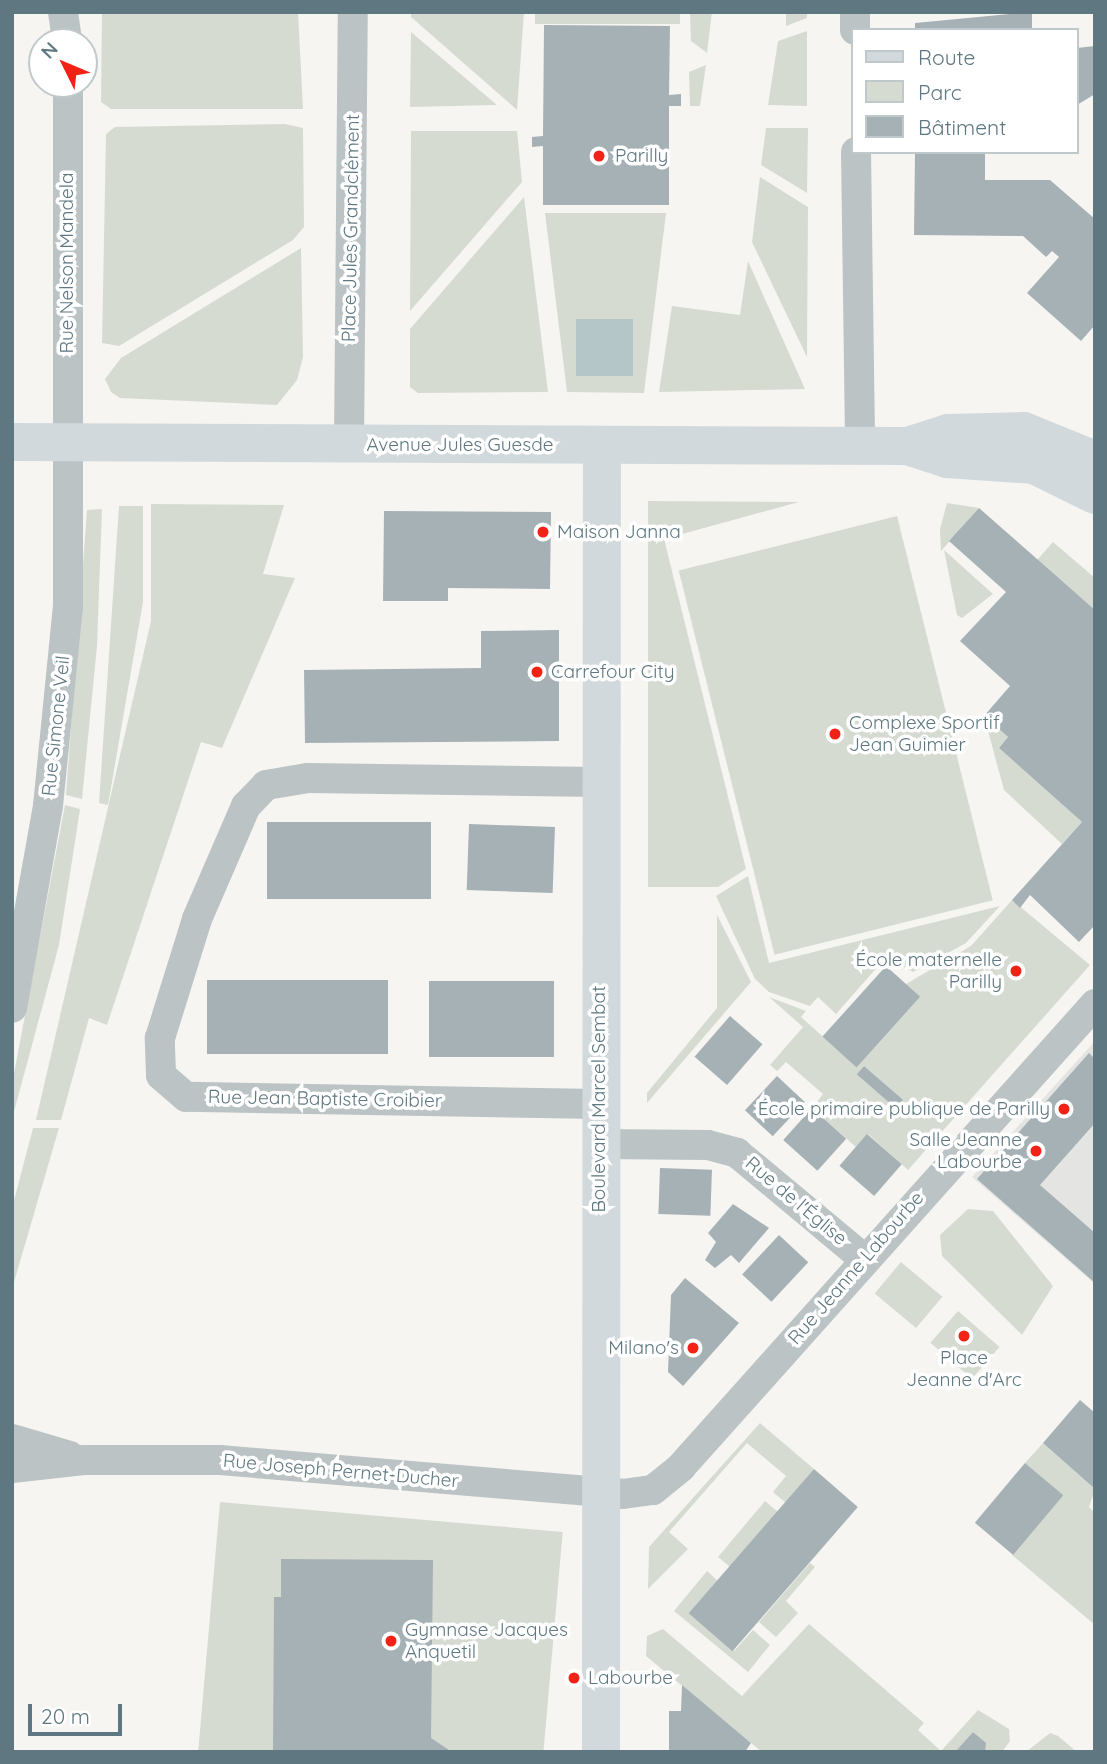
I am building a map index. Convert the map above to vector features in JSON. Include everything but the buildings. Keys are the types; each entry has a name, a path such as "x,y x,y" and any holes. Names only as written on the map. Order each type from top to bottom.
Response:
{"street":[{"name":"Place Jules Grandclément","path":"349,444 353,12"},
{"name":"Rue Nelson Mandela","path":"68,98 68,442"},
{"path":"856,154 862,397 860,446"},
{"name":"Avenue Jules Guesde","path":"12,442 907,446 948,433 1024,432 1095,460"},
{"name":"Rue Simone Veil","path":"12,1008 62,686 68,442"},
{"name":"Boulevard Marcel Sembat","path":"601,1752 599,782 602,446"},
{"name":"Avenue Jules Guesde","path":"907,446 947,459 1034,465 1095,495"},
{"name":"Rue Jean Baptiste Croibier","path":"599,782 308,778 266,785 246,806 197,919 160,1038 162,1075 186,1097 599,1104"},
{"name":"Rue Jeanne Labourbe","path":"599,1492 640,1493 664,1484 894,1224 1095,1004"},
{"name":"Rue de l'Église","path":"599,1144 708,1145 737,1153 864,1259"},
{"name":"Rue Joseph Pernet-Ducher","path":"12,1439 84,1460"},
{"name":"Rue Joseph Pernet-Ducher","path":"12,1468 84,1460 219,1460 599,1492"}],"shaded area":[{"path":"576,319 633,319 633,376 576,376"},
{"name":"École primaire publique de Parilly","path":"1095,1041 1095,1284 972,1177"}],"green space":[{"path":"102,12 298,12 303,109 111,109 101,102"},
{"path":"411,12 524,12 517,110 411,17"},
{"path":"535,12 680,12 680,24 535,24"},
{"path":"690,12 712,12 707,53 691,41"},
{"path":"786,12 807,12 807,18 786,26"},
{"path":"807,31 807,106 768,105 778,41"},
{"path":"411,32 497,105 410,107"},
{"path":"706,65 700,106 690,106 689,72"},
{"path":"285,124 303,128 304,227 293,240 119,346 102,343 106,134 115,127"},
{"path":"766,128 808,128 807,193 761,165"},
{"path":"411,131 517,131 522,182 410,311"},
{"path":"760,177 808,207 807,357 752,242"},
{"path":"524,197 548,392 418,393 410,387 410,329"},
{"path":"545,213 666,213 644,393 567,392"},
{"path":"301,248 303,357 297,380 277,405 120,398 111,392 105,379 121,358"},
{"path":"748,261 805,389 659,392 672,306 740,315"},
{"path":"648,501 799,502 664,539 746,869 718,887 648,887"},
{"path":"947,503 979,508 941,551 940,529"},
{"path":"151,504 284,505 263,574 295,578 222,748 201,742 107,1025 89,1018 61,1120 36,1120 151,621"},
{"path":"119,506 143,506 143,602 108,805 99,803"},
{"path":"102,509 97,646 82,799 66,795 87,510"},
{"name":"Complexe Sportif Jean Guimier","path":"897,516 993,900 774,955 679,570"},
{"path":"1053,542 1095,578 1095,610 1037,560"},
{"path":"944,550 993,594 962,618 957,615"},
{"path":"984,716 1008,737 999,748 1082,822 1062,844 1004,790"},
{"path":"65,805 80,809 59,945 12,1119 12,1084"},
{"path":"748,876 769,963 1000,906 966,943 913,972 893,961 880,964 836,1014 818,997 810,1006 769,992 755,979 716,896"},
{"name":"École maternelle Parilly","path":"1012,900 1090,965 908,1170 868,1134 856,1147 812,1108 823,1094 786,1062 777,1071 770,1065 803,1027 769,997 806,1011 801,1017 857,1067 920,997 906,984 971,946","holes":["864,1066 903,1100 897,1108 858,1073"]},
{"path":"717,915 751,982 647,1103 647,1093 717,1008"},
{"path":"33,1128 59,1128 12,1289 12,1208"},
{"path":"968,1209 993,1211 1053,1286 1022,1335 942,1256 940,1235"},
{"path":"901,1262 942,1297 916,1328 875,1293"},
{"path":"958,1311 1000,1347 972,1379 930,1343"},
{"path":"760,1423 814,1469 786,1503 773,1492 786,1476 747,1443 669,1532 688,1549 648,1589 649,1547"},
{"path":"1043,1443 1095,1489 1089,1507 1095,1513 1095,1625 1012,1555 1062,1495 1025,1463"},
{"path":"765,1501 778,1512 731,1568 718,1557"},
{"name":"Gymnase Jacques Anquetil","path":"220,1502 563,1532 543,1752 198,1751"},
{"path":"810,1563 815,1567 786,1601 798,1613 776,1637 759,1622"},
{"path":"707,1571 718,1581 691,1614 734,1651 753,1630 770,1645 748,1672 674,1611"},
{"path":"809,1624 924,1723 918,1730 941,1751 978,1710 1009,1729 1010,1741 1002,1752 985,1752 985,1743 973,1732 955,1752 762,1752 646,1656 647,1636 663,1629 742,1696"},
{"path":"1050,1733 1058,1736 1077,1752 1026,1752"}],"place":[{"name":"Parilly","path":"599,156"},
{"name":"Maison Janna","path":"543,532"},
{"name":"Carrefour City","path":"537,672"},
{"name":"Complexe Sportif Jean Guimier","path":"835,734"},
{"name":"École maternelle Parilly","path":"1016,971"},
{"name":"École primaire publique de Parilly","path":"1064,1109"},
{"name":"Salle Jeanne Labourbe","path":"1036,1151"},
{"name":"Place Jeanne d'Arc","path":"964,1336"},
{"name":"Milano's","path":"693,1348"},
{"name":"Gymnase Jacques Anquetil","path":"391,1641"},
{"name":"Labourbe","path":"574,1678"}]}
